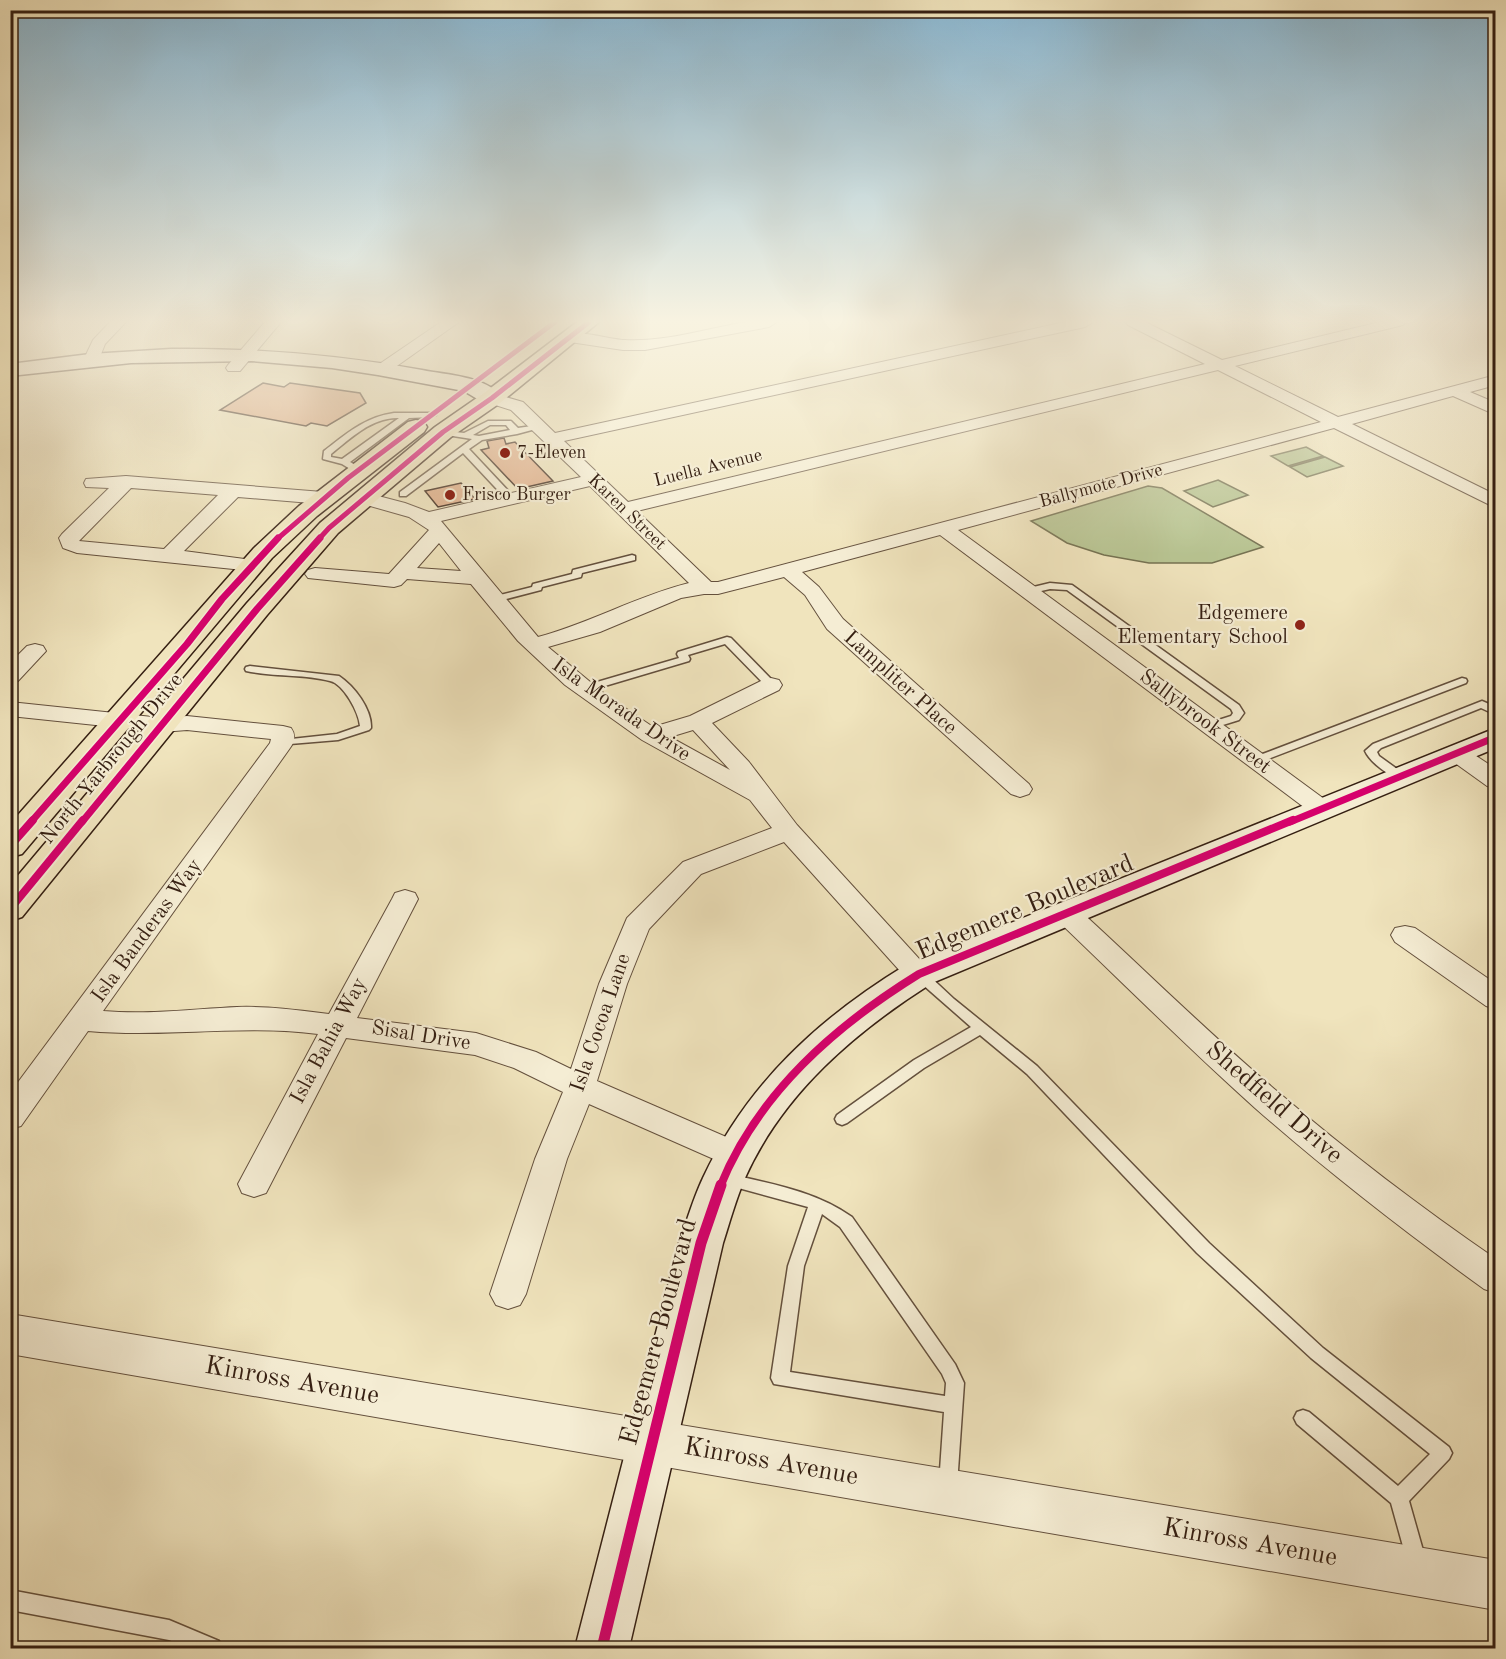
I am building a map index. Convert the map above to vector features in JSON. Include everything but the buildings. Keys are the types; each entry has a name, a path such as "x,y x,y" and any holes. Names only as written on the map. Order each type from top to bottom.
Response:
{"main road":[{"name":"North Yarbrough Drive","path":"437,425 457,399"},
{"name":"North Yarbrough Drive","path":"10,846 276,540 323,498 437,425 489,399"},
{"name":"North Yarbrough Drive","path":"10,909 304,555 329,528 355,477"},
{"name":"Edgemere Boulevard","path":"602,1648 701,1243 730,1167 771,1098 799,1068 851,1021 920,974 1496,737"}],"street":[{"name":"Karen Street","path":"496,399 517,406 705,587"},
{"path":"545,433 708,399"},
{"name":"Luella Avenue","path":"622,508 1076,399"},
{"path":"1289,399 1496,502"},
{"name":"Ballymote Drive","path":"535,644 579,632 664,598 705,587 718,588 788,570 1424,399"},
{"path":"1473,399 1496,410"},
{"path":"355,477 432,525"},
{"path":"315,574 394,581 402,573 432,525 511,499 593,480"},
{"path":"93,483 126,482 323,498"},
{"path":"126,482 69,538 70,544 77,547 253,565"},
{"path":"169,555 233,491"},
{"name":"Isla Morada Drive","path":"432,525 535,644 584,689 650,735 705,768 759,795"},
{"name":"Sallybrook Street","path":"943,528 1322,808"},
{"name":"Lampliter Place","path":"788,570 812,591 835,624 1020,789"},
{"path":"402,573 478,578"},
{"path":"10,676 35,651"},
{"path":"650,735 698,721 771,686"},
{"path":"10,709 162,725 178,733 282,743"},
{"name":"Isla Morada Drive","path":"698,721 740,767 788,831 920,974"},
{"name":"Isla Banderas Way","path":"10,1117 83,1020 282,743"},
{"path":"1456,753 1496,781"},
{"name":"Isla Cocoa Lane","path":"508,1294 551,1159 579,1087 613,984 637,925 692,867 788,831"},
{"name":"Isla Bahia Way","path":"254,1184 405,899"},
{"name":"Shedfield Drive","path":"1066,913 1236,1072 1300,1128 1438,1238 1496,1278"},
{"path":"1404,935 1496,999"},
{"name":"Sisal Drive","path":"83,1020 132,1024 239,1018 286,1018 477,1044 525,1060 730,1167"},
{"name":"Kinross Avenue","path":"10,1334 1496,1585"}],"lane":[{"path":"355,477 327,459 327,453 376,417 391,414 479,438"},
{"path":"437,425 508,423 517,432"},
{"path":"403,494 479,438 517,432 545,433"},
{"path":"463,448 511,499"},
{"path":"495,599 578,575 576,572 632,558"},
{"path":"1028,591 1050,586 1069,587 1235,707 1239,713 1235,718 1210,726"},
{"path":"584,689 685,659 682,654 727,640 771,686"},
{"path":"250,669 335,678 346,685 366,720 365,728 352,734 282,743"},
{"path":"1256,760 1462,681"},
{"path":"1400,776 1374,758 1371,751 1377,746 1482,704 1496,712"},
{"path":"920,974 1032,1070 1203,1248 1317,1353 1443,1453 1399,1498"},
{"path":"842,1119 919,1064 981,1028"},
{"path":"730,1167 832,1210 846,1222 949,1369 956,1383 947,1492"},
{"path":"817,1204 796,1266 780,1378 954,1405"},
{"path":"1303,1418 1399,1498 1419,1572"},
{"path":"10,1600 169,1630 212,1648"}],"green space":[{"path":"1306,447 1323,456 1288,466 1271,456"},
{"path":"1325,457 1343,466 1307,477 1290,467"},
{"path":"1218,480 1248,495 1213,507 1184,491"},
{"path":"1148,486 1162,488 1263,547 1212,563 1149,563 1104,555 1067,543 1031,521"}],"cycle path":[{"path":"10,846 187,644 222,599 276,540 348,478 452,399"},
{"path":"10,909 257,609 329,528 443,432 490,399"},
{"path":"602,1648 701,1243 715,1202 740,1146 759,1116 805,1061 859,1014 919,974 1496,737"}],"place":[{"name":"7-Eleven","path":"505,453"},
{"name":"Frisco Burger","path":"450,495"},
{"name":"Edgemere Elementary School","path":"1300,625"}]}
